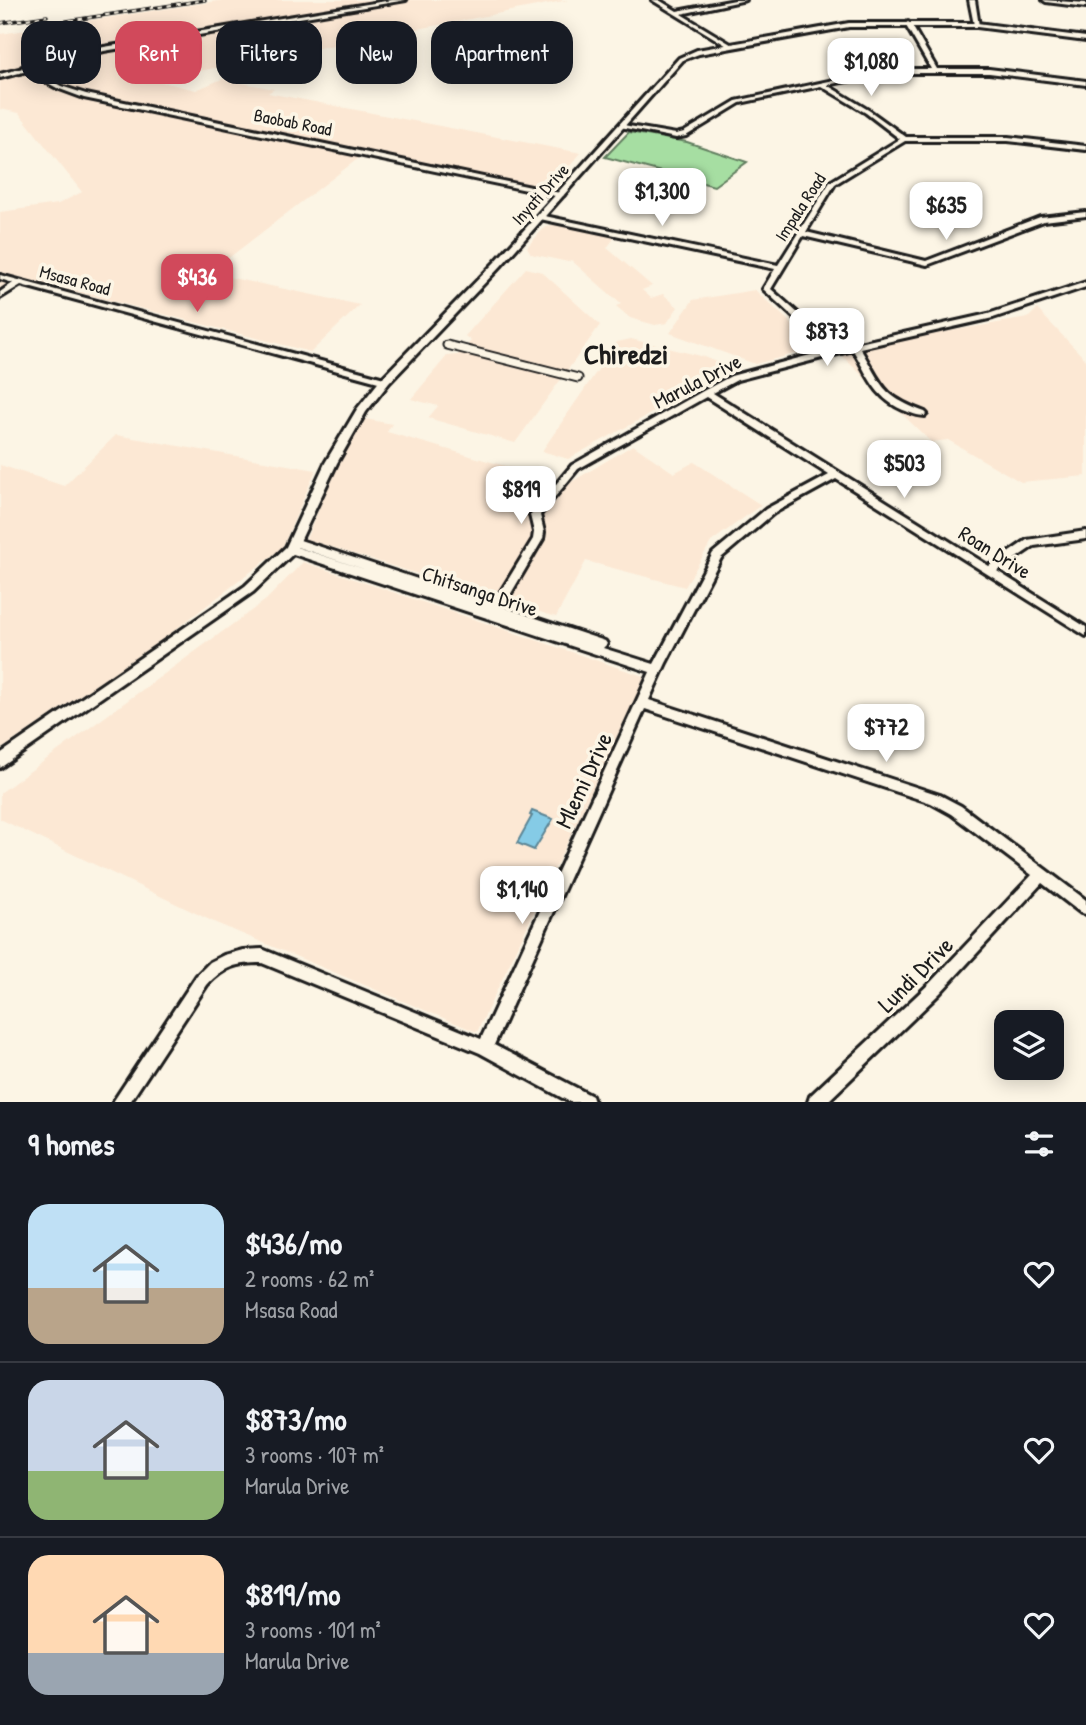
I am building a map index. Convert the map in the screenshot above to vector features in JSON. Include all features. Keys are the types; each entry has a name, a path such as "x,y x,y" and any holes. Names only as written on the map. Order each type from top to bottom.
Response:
{"street":[{"path":"101,50 403,0"},
{"path":"655,0 731,46"},
{"path":"676,13 743,0"},
{"path":"972,0 977,25"},
{"path":"1046,0 1086,5"},
{"path":"908,24 935,71"},
{"name":"Inyati Drive","path":"293,546 331,463 361,411 385,381 485,278 623,127 681,59 697,52 838,26 977,25 1086,39"},
{"path":"0,76 21,69"},
{"path":"623,127 676,136 686,134 738,103 878,72 1000,71 1086,83"},
{"name":"Baobab Road","path":"53,84 84,96 560,195"},
{"path":"821,84 868,112 904,139"},
{"name":"Impala Road","path":"835,351 767,289 838,177 904,139 1008,139 1086,148"},
{"path":"801,233 927,262 1043,219 1086,214"},
{"path":"540,217 779,268"},
{"name":"Msasa Road","path":"0,277 385,381"},
{"path":"0,296 20,282"},
{"name":"Marula Drive","path":"496,609 538,539 535,515 575,467 706,393 754,371 990,316 1086,284"},
{"path":"447,345 578,378"},
{"path":"855,346 876,388 896,405 922,414"},
{"name":"Roan Drive","path":"706,393 1086,632"},
{"name":"Mlemi Drive","path":"485,1048 658,667 717,556 770,511 836,475"},
{"path":"989,571 1031,543 1086,535"},
{"path":"0,762 249,589 293,546 496,609 658,667"},
{"name":"Chitsanga Drive","path":"293,546 658,667"},
{"path":"643,703 935,799 956,810 1086,908"},
{"name":"Lundi Drive","path":"816,1102 935,988 1042,874"},
{"path":"121,1102 216,964 245,956 262,956 485,1048 586,1102"}],"shaded area":[{"path":"224,0 568,0 459,21 431,21 431,26 417,29 417,21 336,21 336,45 322,47 322,21 216,21 216,68 202,71 202,21 115,21 115,84 170,84 196,90 216,82 216,84 248,84 274,89 268,93 581,153 550,189 368,151 209,273 360,305 311,352 19,277 0,290 0,212 58,204 82,192 19,113 0,109 0,34 21,31 21,84 101,84 101,21 86,21"},
{"path":"556,224 615,237 607,248 652,286 642,290 651,298 663,294 678,307 667,323 655,325 630,318 616,306 621,304 571,260 568,262 531,254 527,247 545,227"},
{"path":"526,268 542,272 600,325 515,443 428,418 438,406 411,399 447,356 458,355 471,341 465,336"},
{"path":"755,290 818,348 755,364 670,333 693,300"},
{"path":"1037,309 1086,360 1086,476 1021,482 948,440 931,442 841,355 902,339 1028,318"},
{"path":"631,339 705,357 722,365 723,374 568,459 542,451 617,342"},
{"path":"365,419 392,424 387,432 568,484 633,445 674,473 694,462 761,505 711,542 685,587 586,561 556,617 306,539 336,469"},
{"path":"116,435 316,470 282,548 167,636 0,750 0,465 64,486"},
{"path":"303,562 646,677 477,1032 216,923 0,819 0,793 266,600"}],"green space":[{"path":"629,132 687,142 747,162 714,186 605,157"}],"water":[{"path":"532,811 553,819 534,850 517,843 532,816"}],"railway":[{"path":"67,21 205,0"},
{"path":"0,23 47,16"}],"district":[{"name":"Chiredzi","path":"626,354"}]}
